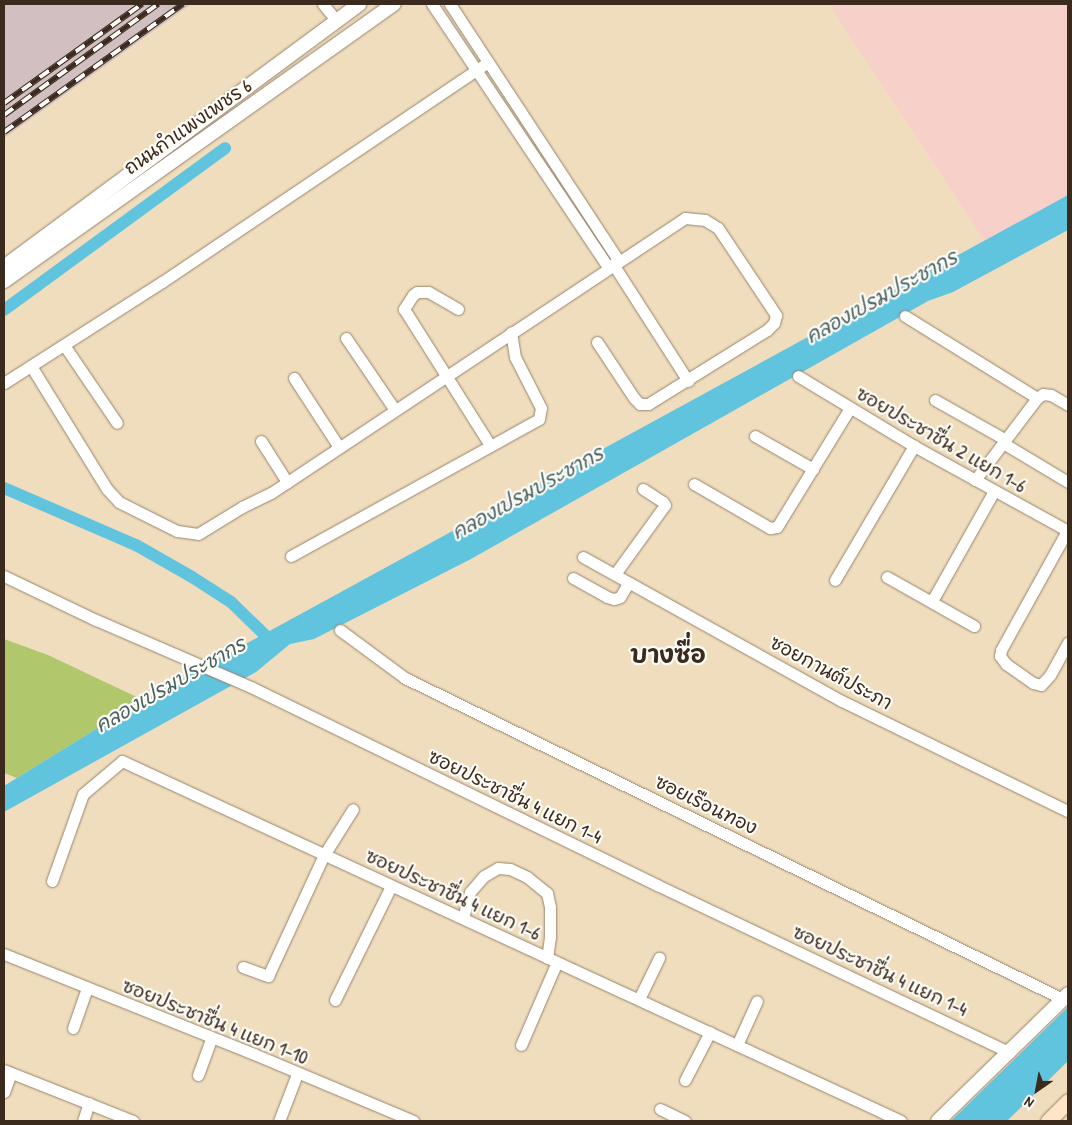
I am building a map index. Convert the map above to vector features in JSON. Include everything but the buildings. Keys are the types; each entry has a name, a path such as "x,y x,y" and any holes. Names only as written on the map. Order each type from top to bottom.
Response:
{"main road":[{"path":"1048,1121 1068,1101"}],"street":[{"path":"323,4 337,21"},
{"name":"ถนนกำแพงเพชร 6","path":"4,267 360,4"},
{"name":"ถนนกำแพงเพชร 6","path":"4,281 394,4"},
{"path":"432,4 476,70 613,264"},
{"path":"450,4 688,381"},
{"path":"4,382 162,282 488,62"},
{"path":"31,366 107,489 119,502 177,531 198,534 288,482 613,264 685,218 705,220 718,228 776,315 774,323 767,330 688,381 648,404 640,404 634,398 597,342"},
{"path":"458,310 428,292 417,292 404,309 490,446"},
{"path":"905,316 1037,398"},
{"path":"291,556 539,419 541,408 515,357 511,332"},
{"path":"346,338 395,410"},
{"path":"64,345 117,423"},
{"name":"ซอยประชาชื่น 2 แยก 1-6","path":"798,376 914,446 1068,531"},
{"path":"294,378 339,448"},
{"path":"975,480 1037,398 1043,394 1051,395 1068,405"},
{"path":"934,400 1068,482"},
{"path":"694,484 770,528 777,527 850,408"},
{"path":"755,436 813,468"},
{"path":"262,441 288,482"},
{"path":"835,580 914,446"},
{"path":"615,574 665,505 664,502 643,489"},
{"path":"932,601 994,491"},
{"path":"1068,531 1001,650 1002,660 1033,683 1041,684 1050,675 1068,643"},
{"name":"ซอยกานต์ประภา","path":"583,557 842,701 1068,811"},
{"name":"ซอยประชาชื่น 4 แยก 1-4","path":"4,576 251,687 657,886 1009,1052"},
{"path":"887,576 974,626"},
{"path":"573,578 614,599 620,597 629,582"},
{"name":"ซอยเรือนทอง","path":"340,630 405,678 1066,996"},
{"name":"ซอยประชาชื่น 4 แยก 1-6","path":"52,882 83,794 122,761 901,1121"},
{"path":"243,967 268,976 324,855 353,809"},
{"path":"463,918 470,892 484,876 498,868 510,869 527,877 547,893 550,907 552,960 520,1045"},
{"path":"335,1000 391,886"},
{"name":"ซอยประชาชื่น 4 แยก 1-10","path":"4,954 211,1039 254,1054 392,1117 413,1121"},
{"path":"639,1000 659,958"},
{"path":"73,1028 87,988"},
{"path":"938,1121 1066,996"},
{"path":"738,1045 757,1001"},
{"path":"685,1080 710,1032"},
{"path":"198,1075 211,1039"},
{"path":"4,1092 7,1071 133,1121"},
{"path":"279,1121 297,1074"},
{"path":"83,1121 89,1103"},
{"path":"660,1109 685,1121"}],"shaded area":[{"path":"4,4 191,4 4,138"},
{"path":"829,4 1068,4 1068,195 985,242"}],"green space":[{"path":"4,639 48,655 143,700 17,778 4,773"}],"water":[{"name":"คลองเปรมประชากร","path":"1068,195 1068,230 953,292 928,301 471,559 314,639 290,644 256,672 4,812 4,786 143,700"},
{"path":"1068,1007 1068,1061 1007,1121 951,1121"}],"waterway":[{"path":"4,310 225,148"},
{"path":"4,488 136,545 192,577 231,602 274,644"}],"railway":[{"path":"4,103 142,4"},
{"path":"4,115 158,4"},
{"path":"4,132 183,4"}],"district":[{"name":"บางซื่อ","path":"668,655"}]}
